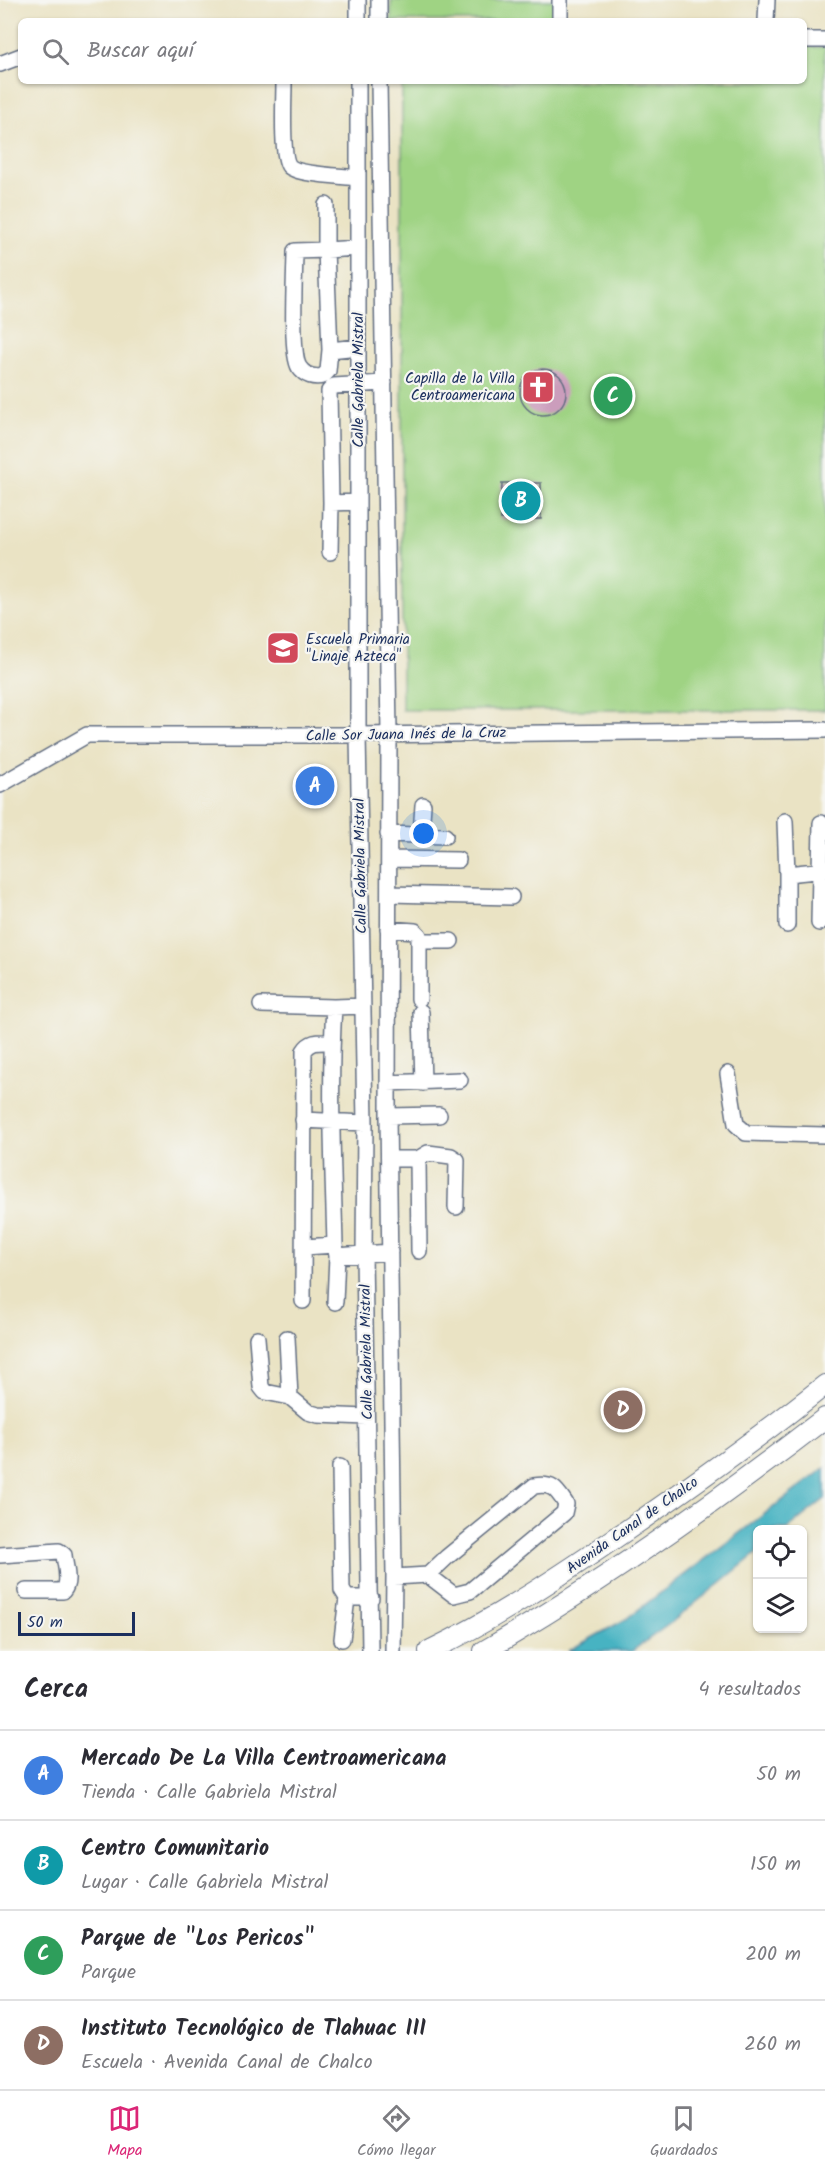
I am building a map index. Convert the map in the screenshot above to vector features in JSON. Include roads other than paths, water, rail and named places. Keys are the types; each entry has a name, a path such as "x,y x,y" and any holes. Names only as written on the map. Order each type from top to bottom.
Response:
{"main road":[{"name":"Avenida Canal de Chalco","path":"429,1651 474,1629 584,1560 683,1491 825,1385"},
{"name":"Avenida Canal de Chalco","path":"483,1651 597,1582 688,1519 825,1418"}],"street":[{"path":"358,0 358,18"},
{"path":"379,0 379,18"},
{"path":"560,0 560,18"},
{"path":"766,18 767,0"},
{"path":"807,40 825,40"},
{"path":"0,64 18,57"},
{"path":"284,84 284,153 289,166 298,171 357,178"},
{"name":"Calle Gabriela Mistral","path":"358,84 358,735 365,1123 364,1253 370,1651"},
{"name":"Calle Gabriela Mistral","path":"379,84 389,734 388,1116 393,1651"},
{"path":"326,206 326,249 330,350 328,370 323,376 314,378 298,366 294,346 295,251 326,249 358,248"},
{"path":"330,350 358,347"},
{"path":"330,552 329,391 334,386 384,383"},
{"path":"331,503 358,502"},
{"name":"Calle Sor Juana Inés de la Cruz","path":"0,784 87,735 358,735 825,730"},
{"path":"421,834 423,805"},
{"path":"785,821 787,925"},
{"path":"819,923 822,870 821,823"},
{"path":"388,834 445,836"},
{"path":"389,859 458,860"},
{"path":"787,874 822,870"},
{"path":"389,894 511,897"},
{"path":"388,929 415,931 420,935 423,1083"},
{"path":"420,941 451,941"},
{"path":"261,1005 363,1006"},
{"path":"334,1007 332,1122 336,1250 335,1302"},
{"path":"303,1301 304,1051 313,1042 332,1042"},
{"path":"728,1074 736,1124 746,1133 825,1136"},
{"path":"388,1083 460,1080"},
{"path":"388,1116 439,1115"},
{"path":"303,1120 365,1123"},
{"path":"389,1159 418,1159 428,1153 451,1156 457,1160 456,1207"},
{"path":"418,1159 418,1251"},
{"path":"304,1247 364,1253 390,1252"},
{"path":"257,1338 261,1387 265,1392 290,1397 308,1412 318,1415 366,1417"},
{"path":"287,1338 290,1397"},
{"path":"340,1467 342,1590 347,1598 342,1639"},
{"path":"394,1577 428,1575 534,1486 546,1484 557,1490 566,1504 564,1513 463,1595 454,1595 428,1575"},
{"path":"0,1555 59,1551 64,1555 67,1588 63,1592 26,1591"},
{"path":"347,1598 371,1598"}],"water":[{"path":"825,1468 825,1499 792,1525 753,1525 753,1556 672,1622 632,1651 568,1651 626,1619"}],"place":[{"name":"Capilla de la Villa Centroamericana","path":"538,387"},
{"name":"Parque de \"Los Pericos\"","path":"613,396"},
{"name":"Centro Comunitario","path":"521,501"},
{"name":"Escuela Primaria \"Linaje Azteca\"","path":"283,648"},
{"name":"Mercado De La Villa Centroamericana","path":"315,786"},
{"name":"Instituto Tecnológico de Tlahuac III","path":"623,1410"}]}
